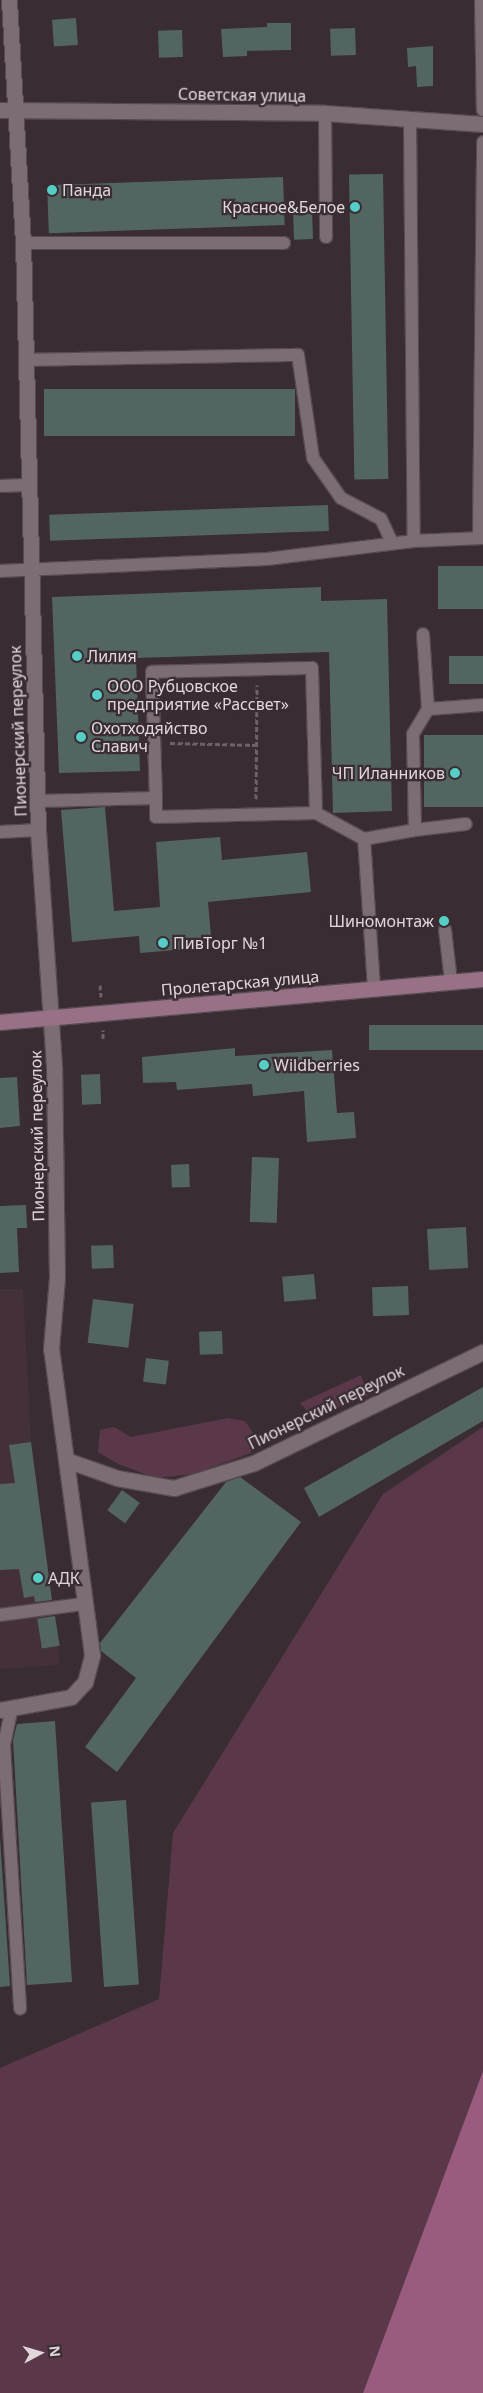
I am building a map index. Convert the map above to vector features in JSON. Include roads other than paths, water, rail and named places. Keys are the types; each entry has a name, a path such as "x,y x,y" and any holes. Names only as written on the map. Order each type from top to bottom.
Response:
{"main road":[{"name":"Пролетарская улица","path":"0,1022 52,1020 483,979"}],"street":[{"name":"Пионерский переулок","path":"6,1709 71,1697 85,1682 92,1655 82,1604 51,1349 57,1278 52,1020 38,830 39,801 30,567 23,243 18,110 9,0"},
{"name":"Советская улица","path":"0,110 325,113 483,124"},
{"name":"Пионерский переулок","path":"66,1460 117,1478 174,1488 254,1463 483,1352"}],"lane":[{"path":"482,0 483,110"},
{"path":"325,113 326,238"},
{"path":"410,120 414,541"},
{"path":"0,571 30,567 267,559 414,541 481,538 483,142"},
{"path":"23,243 284,243"},
{"path":"27,360 298,355 313,458 341,498 381,519 392,544"},
{"path":"0,486 28,485"},
{"path":"414,830 413,734 428,709 423,634"},
{"path":"316,813 312,668 152,672 156,817 316,813 364,839 414,830 466,824"},
{"path":"428,709 483,705"},
{"path":"39,801 156,798"},
{"path":"0,832 38,830"},
{"path":"364,839 374,988"},
{"path":"445,930 451,982"},
{"path":"0,1615 82,1604"},
{"path":"6,1709 4,1745 20,2009"}],"place":[{"name":"Панда","path":"52,190"},
{"name":"Красное&Белое","path":"355,207"},
{"name":"Лилия","path":"77,656"},
{"name":"ООО Рубцовское предприятие «Рассвет»","path":"97,695"},
{"name":"Охотходяйство Славич","path":"81,737"},
{"name":"ЧП Иланников","path":"455,773"},
{"name":"Шиномонтаж","path":"444,921"},
{"name":"ПивТорг №1","path":"163,943"},
{"name":"Wildberries","path":"264,1065"},
{"name":"АДК","path":"38,1578"}]}
